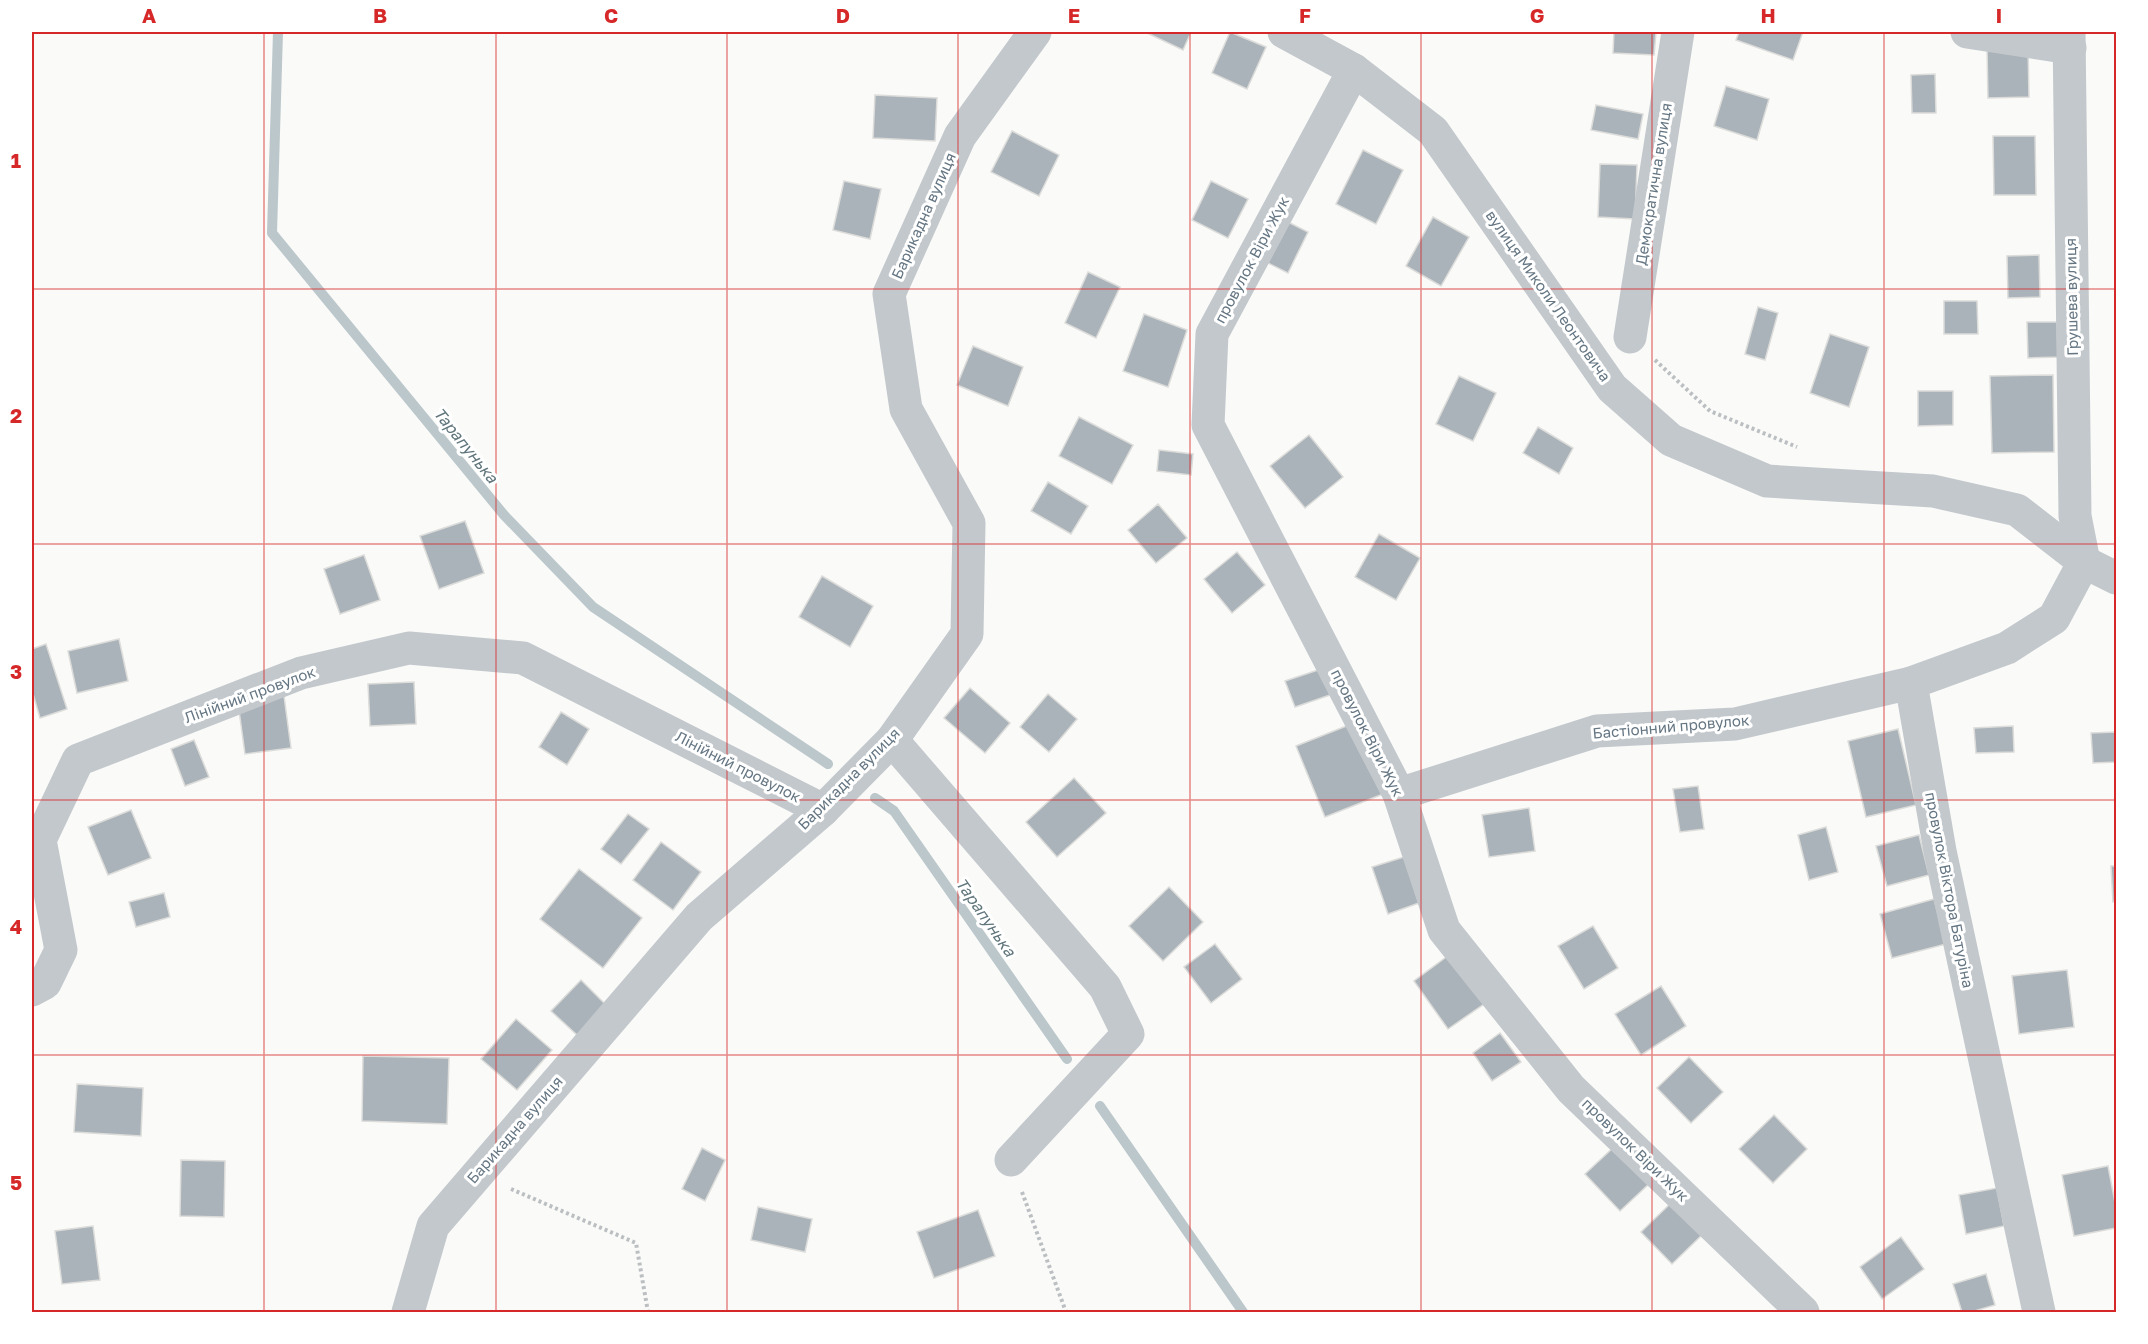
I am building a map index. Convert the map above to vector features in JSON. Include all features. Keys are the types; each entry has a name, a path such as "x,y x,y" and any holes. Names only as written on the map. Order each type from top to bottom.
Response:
{"street":[{"name":"Барикадна вулиця","path":"408,1312 433,1226 699,917 823,810 892,740 967,634 969,523 906,409 889,294 960,136 1035,32"},
{"name":"вулиця Миколи Леонтовича","path":"1284,32 1354,69 1433,131 1612,388 1671,440 1767,481 1933,491 2017,510 2084,562 2116,578"},
{"name":"Демократична вулиця","path":"1630,337 1678,32"},
{"path":"1967,32 2070,40"},
{"name":"Грушева вулиця","path":"2070,40 2074,516 2084,562"},
{"name":"провулок Віри Жук","path":"1354,69 1212,334 1208,425 1399,794 1444,930 1571,1089 1803,1312"},
{"path":"1911,683 2007,648 2054,618 2084,562"},
{"name":"Лінійний провулок","path":"32,990 45,983 62,950 40,840 78,760 301,673 409,648 524,658 823,810"},
{"name":"Бастіонний провулок","path":"1399,794 1597,731 1735,724 1911,683"},
{"name":"провулок Віктора Батуріна","path":"1911,683 1940,851 2039,1312"},
{"path":"892,740 1105,987 1128,1034 1011,1160"}],"path":[{"path":"1630,337 1710,411 1803,449"},
{"path":"1011,1160 1066,1312"},
{"path":"478,1174 636,1243 648,1312"}],"building":[{"path":"1145,32 1191,32 1183,50"},
{"path":"1230,32 1266,47 1247,89 1212,73"},
{"path":"1614,32 1656,32 1654,55 1613,53"},
{"path":"1739,32 1803,32 1793,60 1736,40"},
{"path":"2028,47 2029,97 1988,98 1987,48"},
{"path":"1935,74 1936,113 1912,113 1911,75"},
{"path":"1726,86 1769,99 1757,140 1714,126"},
{"path":"875,95 937,98 935,141 873,138"},
{"path":"1596,105 1643,114 1638,139 1591,130"},
{"path":"1012,131 1059,155 1039,196 991,172"},
{"path":"1993,136 2035,136 2036,195 1994,195"},
{"path":"1363,150 1403,170 1376,224 1336,204"},
{"path":"1600,164 1637,165 1635,219 1598,217"},
{"path":"844,181 881,189 870,239 833,230"},
{"path":"1211,181 1248,199 1228,238 1192,220"},
{"path":"1433,217 1469,237 1441,286 1406,266"},
{"path":"1288,222 1308,232 1288,273 1268,263"},
{"path":"2039,255 2040,297 2008,298 2007,256"},
{"path":"1088,272 1120,287 1096,338 1065,323"},
{"path":"1944,301 1977,301 1978,334 1944,334"},
{"path":"1758,307 1778,313 1765,360 1745,354"},
{"path":"1144,314 1187,330 1168,387 1123,371"},
{"path":"2027,322 2057,322 2058,357 2028,358"},
{"path":"1830,334 1869,347 1849,407 1810,393"},
{"path":"973,346 1023,367 1008,406 957,385"},
{"path":"2053,375 2054,452 1992,453 1990,376"},
{"path":"1459,376 1496,393 1473,441 1436,424"},
{"path":"1918,391 1953,391 1953,425 1918,426"},
{"path":"1079,417 1133,445 1112,484 1059,456"},
{"path":"1538,427 1573,448 1559,474 1523,453"},
{"path":"1309,435 1343,477 1305,508 1270,466"},
{"path":"1159,450 1193,454 1191,475 1157,471"},
{"path":"1048,482 1088,506 1071,534 1031,511"},
{"path":"1158,504 1187,538 1156,563 1128,530"},
{"path":"465,521 484,573 439,589 420,536"},
{"path":"1379,534 1420,558 1396,600 1355,577"},
{"path":"1237,552 1265,585 1232,613 1204,579"},
{"path":"364,555 380,600 340,614 324,569"},
{"path":"822,576 873,606 850,647 799,617"},
{"path":"119,639 128,681 77,693 68,651"},
{"path":"46,644 67,709 40,718 32,690 32,649"},
{"path":"1321,669 1330,695 1295,707 1285,681"},
{"path":"414,682 416,724 370,726 368,684"},
{"path":"970,688 1010,723 985,753 944,718"},
{"path":"1048,694 1077,719 1049,752 1020,727"},
{"path":"284,696 291,748 245,754 238,703"},
{"path":"561,712 589,729 567,765 539,747"},
{"path":"1354,723 1383,794 1325,817 1296,746"},
{"path":"2013,726 2014,752 1976,753 1974,728"},
{"path":"1898,729 1916,805 1866,817 1848,741"},
{"path":"2116,732 2116,762 2093,763 2091,733"},
{"path":"194,740 209,777 185,786 171,749"},
{"path":"1074,778 1106,813 1057,857 1026,822"},
{"path":"1698,786 1704,829 1680,832 1673,789"},
{"path":"1529,808 1535,851 1489,857 1482,815"},
{"path":"131,810 151,858 108,875 88,827"},
{"path":"628,814 649,829 621,864 601,849"},
{"path":"1826,827 1838,872 1809,880 1798,835"},
{"path":"1919,835 1929,875 1887,886 1876,846"},
{"path":"661,842 701,872 673,910 633,880"},
{"path":"1404,857 1419,903 1388,914 1372,867"},
{"path":"2111,866 2116,866 2116,901 2113,902"},
{"path":"579,869 642,918 603,968 540,919"},
{"path":"1169,887 1203,922 1163,961 1129,926"},
{"path":"164,893 170,917 136,927 129,902"},
{"path":"1934,899 1946,944 1892,958 1880,914"},
{"path":"1593,926 1618,968 1584,989 1558,946"},
{"path":"1215,944 1242,979 1211,1003 1184,967"},
{"path":"1449,955 1484,1004 1448,1029 1414,981"},
{"path":"2067,970 2074,1027 2019,1034 2012,976"},
{"path":"581,980 606,1005 577,1035 551,1011"},
{"path":"1661,986 1686,1026 1641,1055 1615,1014"},
{"path":"516,1019 552,1050 517,1090 481,1059"},
{"path":"1500,1033 1521,1062 1492,1081 1473,1053"},
{"path":"363,1056 449,1058 447,1124 362,1121"},
{"path":"1689,1057 1723,1092 1691,1123 1657,1088"},
{"path":"77,1084 143,1088 141,1136 74,1132"},
{"path":"1774,1115 1807,1149 1773,1183 1739,1149"},
{"path":"1616,1145 1651,1182 1620,1211 1585,1174"},
{"path":"702,1148 725,1160 705,1201 682,1189"},
{"path":"181,1160 225,1161 224,1217 180,1216"},
{"path":"2108,1166 2116,1208 2116,1228 2074,1236 2062,1175"},
{"path":"1997,1188 2004,1226 1966,1234 1959,1195"},
{"path":"1672,1202 1703,1234 1672,1264 1641,1232"},
{"path":"758,1207 812,1219 805,1252 751,1240"},
{"path":"978,1210 995,1256 934,1278 917,1232"},
{"path":"93,1226 100,1280 62,1284 55,1231"},
{"path":"1901,1237 1924,1269 1882,1299 1860,1267"},
{"path":"1986,1274 1995,1305 1971,1312 1962,1312 1953,1284"}],"waterway":[{"name":"Тарапунька","path":"278,32 272,233 504,515 593,607 828,764"},
{"name":"Тарапунька","path":"875,798 894,811 1067,1059"},
{"name":"Тарапунька","path":"1100,1106 1243,1312"}]}
